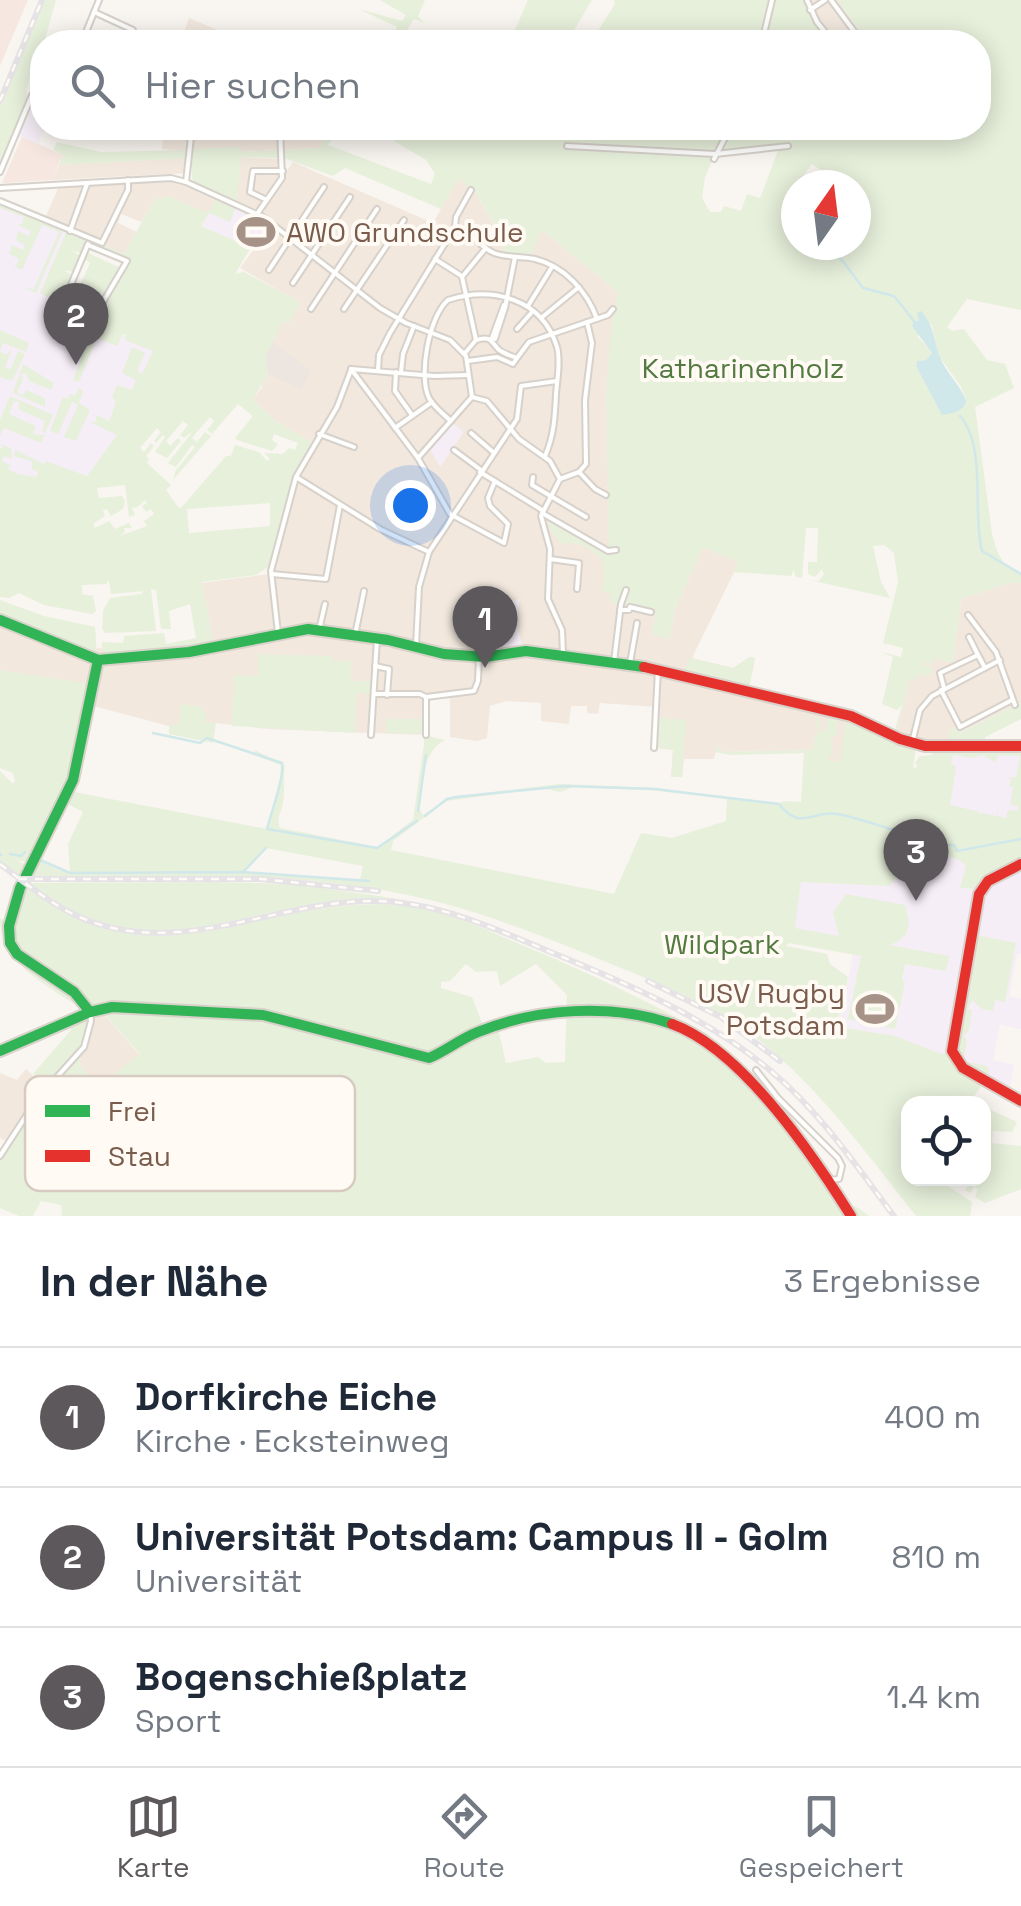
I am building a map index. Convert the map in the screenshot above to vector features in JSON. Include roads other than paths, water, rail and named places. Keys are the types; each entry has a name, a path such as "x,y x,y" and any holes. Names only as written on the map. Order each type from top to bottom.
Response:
{"street":[{"path":"87,30 99,0"},
{"path":"765,30 772,0"},
{"path":"807,0 824,30"},
{"path":"810,10 828,0 852,30"},
{"path":"94,12 132,30"},
{"path":"0,172 30,99"},
{"path":"186,182 191,140"},
{"path":"257,214 281,181 281,140"},
{"path":"714,156 723,140"},
{"path":"566,146 714,156 788,146"},
{"path":"267,200 250,192 253,170 283,171"},
{"path":"0,188 172,178 186,182 257,214 398,318 446,337 465,353 472,397"},
{"path":"89,242 105,242 128,180"},
{"path":"70,231 86,193 86,182"},
{"path":"270,270 324,187"},
{"path":"378,370 379,355 455,227 456,216 470,190"},
{"path":"294,283 350,196"},
{"path":"0,202 70,231 127,262 92,319"},
{"path":"311,310 377,209"},
{"path":"344,309 404,220"},
{"path":"455,227 463,228 485,248 552,267 579,286 597,319"},
{"path":"62,306 89,242"},
{"path":"462,276 485,248"},
{"path":"515,257 493,340 499,350 517,358"},
{"path":"434,259 462,276 476,340"},
{"path":"517,329 552,267"},
{"path":"541,318 579,286"},
{"path":"451,421 427,391 426,350 442,306 448,300 490,292 505,297 541,318 558,353 554,424 545,456"},
{"path":"468,361 497,357 512,364 528,342 597,319 613,309"},
{"path":"563,654 562,630 548,600 550,559 542,511 560,479 579,472 586,460 585,410 592,344 587,322"},
{"path":"412,416 395,391 414,326"},
{"path":"465,353 476,340 493,340"},
{"path":"351,369 468,375"},
{"path":"351,369 418,458 452,515 504,543 508,524 488,502 488,492 495,481"},
{"path":"278,633 271,574 296,477 337,406 351,369"},
{"path":"415,647 419,587 429,552 510,429 518,414 522,386 539,381 557,382"},
{"path":"472,397 488,400 510,429 545,456 560,479"},
{"path":"418,458 472,397"},
{"path":"394,428 432,402"},
{"path":"471,433 493,452"},
{"path":"319,434 354,447"},
{"path":"454,450 542,511 608,551 616,550"},
{"path":"579,472 595,489 606,494"},
{"path":"296,477 429,552"},
{"path":"533,477 531,483 586,517"},
{"path":"271,574 326,579 340,505"},
{"path":"550,559 580,563 577,588"},
{"path":"614,662 626,590"},
{"path":"356,635 364,591"},
{"path":"319,630 325,604"},
{"path":"620,610 643,608 651,612"},
{"path":"968,615 1000,660 1014,702 960,726 942,689 940,673 978,655"},
{"path":"0,620 98,660 190,652 278,633 319,630 377,638 444,654 563,654 658,669 851,716 912,743 943,748 1021,746"},
{"path":"630,664 637,623"},
{"path":"968,637 985,668"},
{"path":"372,734 377,638"},
{"path":"374,694 426,697 474,691 479,657"},
{"path":"58,1076 84,1047 92,1021 90,1012 82,1000 17,955 8,940 6,922 28,860 68,793 98,660"},
{"path":"912,743 922,707 942,689 1000,660"},
{"path":"375,666 389,669 387,695"},
{"path":"654,748 658,669"},
{"path":"426,697 426,734"},
{"path":"1021,864 988,881 980,894 952,1051 962,1068 1021,1101"},
{"path":"0,1052 90,1012 112,1007 247,1013 320,1027 429,1058 484,1030 540,1016 608,1012 649,1018 687,1030 716,1048 754,1084 851,1216"},
{"path":"756,1070 838,1158 842,1166 839,1179 828,1180"},
{"path":"0,1156 25,1117"}],"water":[{"path":"921,311 943,363 966,400 964,407 954,413 942,415 916,366 917,361 926,360 932,353 912,326 919,321 917,313"}],"waterway":[{"path":"842,260 863,288 894,296 914,321"},
{"path":"960,416 968,429 976,462 982,551 1021,574"},
{"path":"153,733 200,743 207,738 282,763 267,829 377,848 417,821"},
{"path":"418,811 426,755"},
{"path":"425,816 456,797 566,786 655,789 779,804 800,818 837,814 945,846"},
{"path":"949,845 957,851 1021,839"},
{"path":"243,872 266,848"},
{"path":"10,854 21,856 25,852"},
{"path":"38,859 70,873 243,872 369,881"}],"railway":[{"path":"0,101 42,0"},
{"path":"0,864 75,915 113,928 150,933 224,926 298,910 373,901 443,911 487,926 639,990 748,1053 806,1105 894,1216"},
{"path":"19,879 261,879 378,891"},
{"path":"648,981 721,1017 780,1061"}],"place":[{"name":"AWO Grundschule","path":"256,232"},
{"name":"Universität Potsdam: Campus II - Golm","path":"76,365"},
{"name":"Dorfkirche Eiche","path":"485,668"},
{"name":"Bogenschießplatz","path":"916,901"},
{"name":"USV Rugby Potsdam","path":"875,1009"}],"park label":[{"name":"Katharinenholz","path":"743,368"},
{"name":"Wildpark","path":"722,944"}]}
